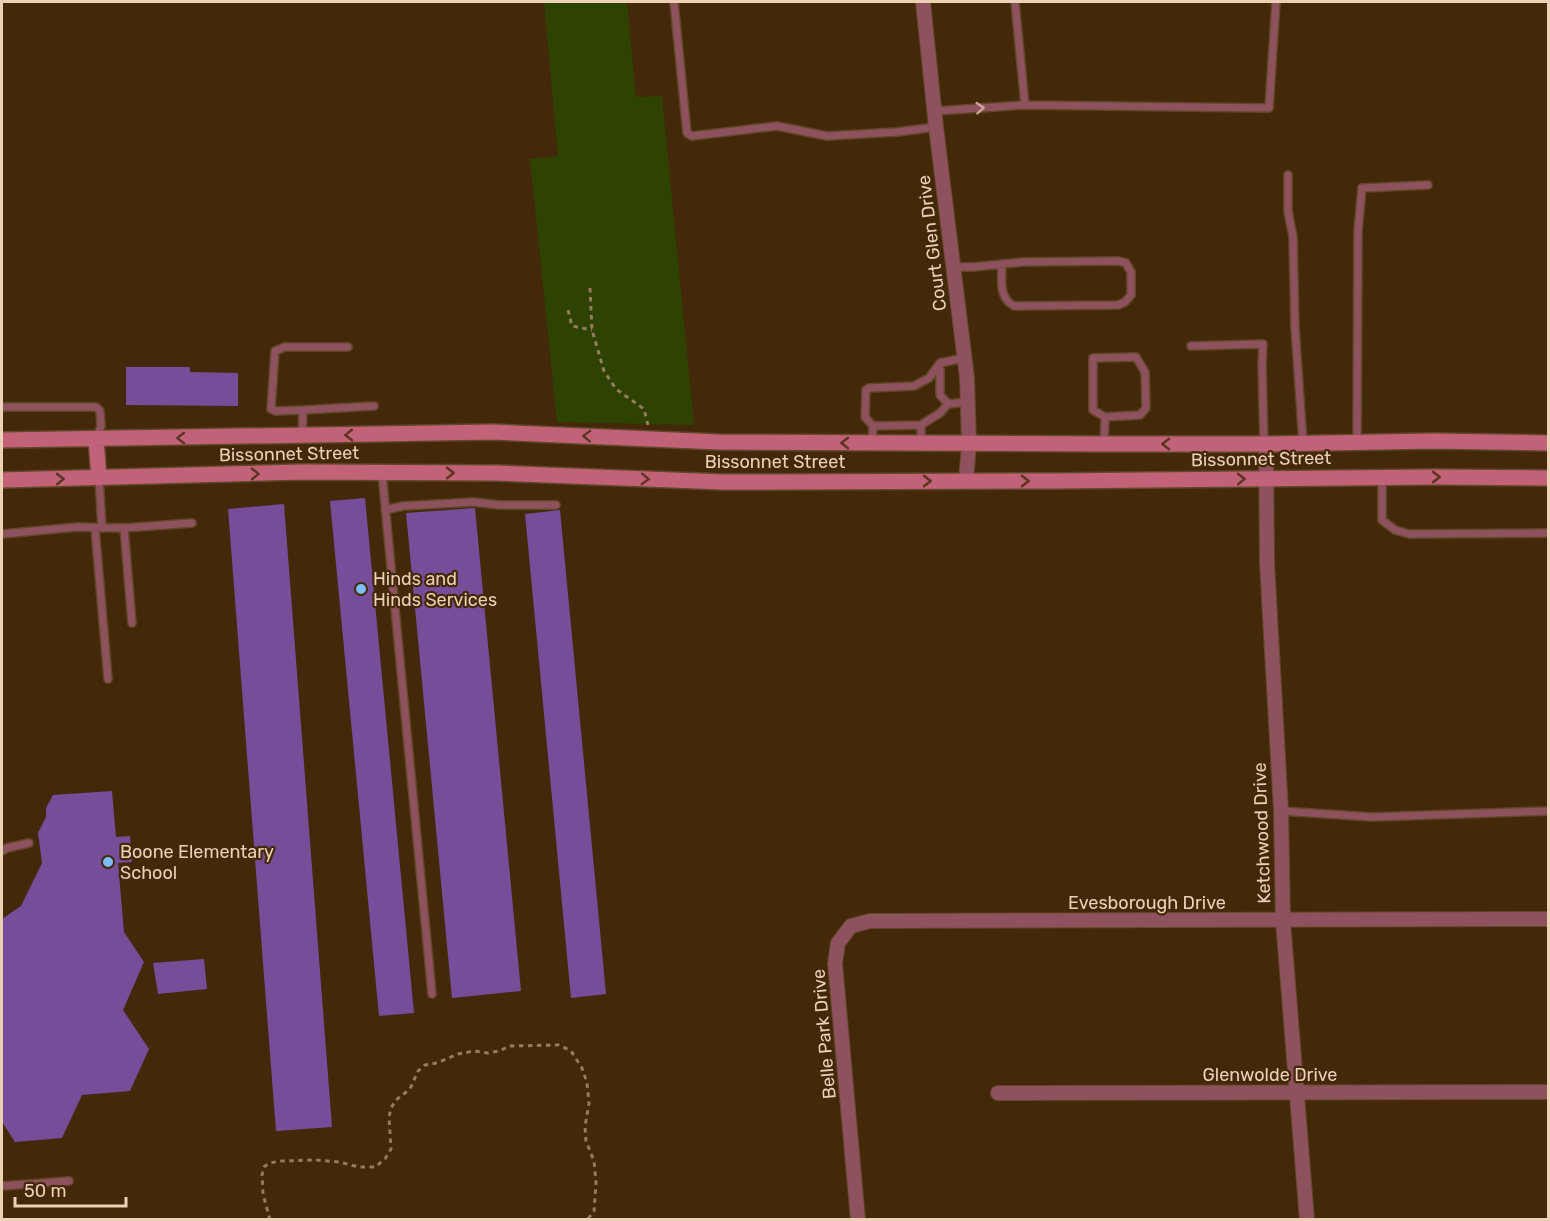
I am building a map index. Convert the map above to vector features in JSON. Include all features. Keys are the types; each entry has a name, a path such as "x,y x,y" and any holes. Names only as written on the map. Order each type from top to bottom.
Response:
{"main road":[{"name":"Bissonnet Street","path":"2,440 493,432 719,442 1265,444 1433,441 1548,443"},
{"path":"96,439 99,478"},
{"name":"Bissonnet Street","path":"2,480 303,472 496,473 723,482 1382,477 1548,478"}],"street":[{"name":"Court Glen Drive","path":"923,2 968,402 969,444 966,481"},
{"name":"Ketchwood Drive","path":"1265,444 1267,563 1281,811 1283,921 1307,1220"},
{"name":"Evesborough Drive","path":"962,921 1548,920"},
{"name":"Belle Park Drive","path":"858,1220 835,963 838,943 851,926 870,921 962,921"},
{"name":"Glenwolde Drive","path":"998,1093 1546,1092"}],"lane":[{"path":"674,2 687,133 692,136 777,126 827,136 936,127"},
{"path":"1015,2 1025,105"},
{"path":"934,111 1025,105 1269,108 1276,2"},
{"path":"1288,176 1288,211 1293,237 1295,328 1304,443"},
{"path":"1357,442 1359,231 1362,188 1428,185"},
{"path":"953,267 1022,262 1118,261 1126,263 1131,272 1131,295 1125,302 1118,305 1014,306 1007,303 1003,296 1002,264"},
{"path":"1191,346 1263,344 1265,444"},
{"path":"348,347 285,347 275,351 271,409 276,411 374,406"},
{"path":"1136,357 1145,372 1146,408 1140,415 1105,417 1093,410 1092,358 1136,357"},
{"path":"872,443 873,426 866,417 866,390 914,386 928,378 940,363 964,358"},
{"path":"940,363 940,395 948,404"},
{"path":"873,426 921,425 940,413 948,404 968,402"},
{"path":"2,407 96,407 100,411 101,426 96,439"},
{"path":"302,435 303,410"},
{"path":"1104,444 1105,417"},
{"path":"921,425 921,443"},
{"path":"382,473 432,994"},
{"path":"1382,477 1382,520 1395,530 1409,534 1548,533"},
{"path":"99,478 99,528 108,679"},
{"path":"385,510 404,506 474,502 499,505 556,505"},
{"path":"2,534 77,527 124,528 192,523"},
{"path":"124,528 132,623"},
{"path":"1281,811 1372,817 1548,811"},
{"path":"2,851 28,843"},
{"path":"2,1186 69,1181"}],"path":[{"path":"590,288 592,330 604,371 616,389 644,409 648,424 648,438"},
{"path":"568,310 572,326 592,330"},
{"path":"270,1220 263,1194 264,1167 269,1163 281,1161 315,1160 359,1167 375,1167 385,1159 391,1149 389,1117 391,1108 396,1100 410,1089 418,1071 425,1065 474,1051 488,1053 510,1046 559,1045 571,1051 582,1068 587,1083 586,1142 594,1161 596,1190 594,1211 587,1220"}],"green space":[{"path":"544,2 627,2 636,97 662,96 694,425 557,422 530,159 558,156"}],"building":[{"path":"126,367 190,367 190,372 238,373 238,406 126,405"},
{"path":"365,498 414,1013 379,1016 330,501"},
{"path":"284,504 332,1127 276,1131 228,509"},
{"path":"475,508 521,991 452,998 406,513"},
{"path":"560,510 606,994 571,998 525,514"},
{"path":"112,791 116,837 130,836 132,862 118,863 124,932 144,962 123,1010 149,1049 130,1091 82,1095 62,1138 15,1142 2,1122 2,919 21,906 42,863 38,833 53,795"},
{"path":"204,959 207,989 158,994 153,963"}],"place":[{"name":"Hinds and Hinds Services","path":"361,589"},
{"name":"Boone Elementary School","path":"108,862"}]}
